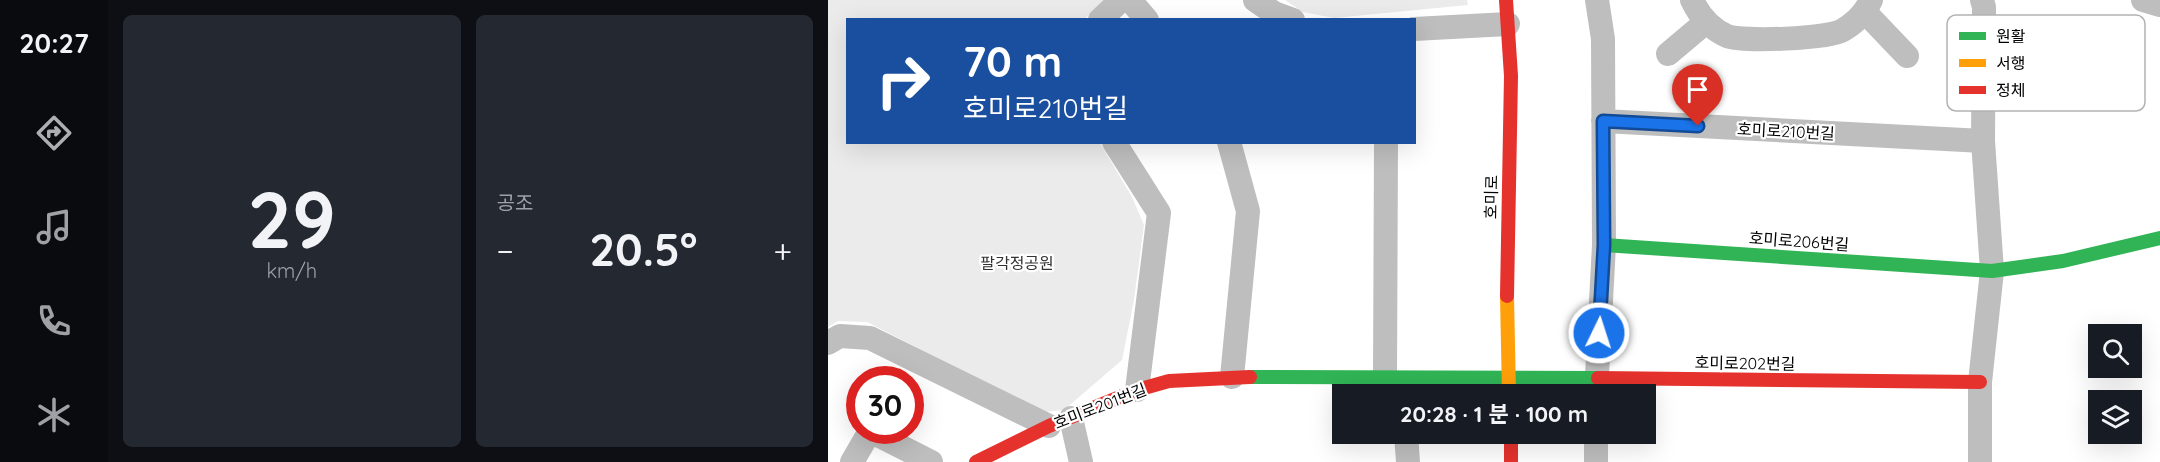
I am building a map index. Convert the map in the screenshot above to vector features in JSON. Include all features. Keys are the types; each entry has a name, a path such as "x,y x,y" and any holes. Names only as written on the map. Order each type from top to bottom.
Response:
{"street":[{"path":"1102,18 1121,0"},
{"path":"1130,0 1145,18"},
{"path":"1255,0 1274,13 1288,18"},
{"name":"호미로","path":"1506,0 1511,76 1506,270 1509,384"},
{"path":"1596,384 1604,245 1603,39 1598,0"},
{"path":"1692,0 1706,22 1728,36 1768,39 1812,37 1841,32 1868,6 1907,56"},
{"path":"1982,0 1984,15"},
{"path":"2144,0 2160,5"},
{"path":"1668,54 1706,22"},
{"path":"1416,28 1508,24"},
{"path":"1980,462 1980,382 1992,271 1983,141 1983,111"},
{"name":"호미로210번길","path":"1603,121 1983,141"},
{"path":"1115,144 1159,213 1137,390"},
{"path":"1230,144 1248,211 1232,376"},
{"path":"1386,144 1397,383"},
{"name":"호미로206번길","path":"1604,245 1992,271 2063,261 2160,238"},
{"path":"828,343 840,336 870,338 1060,422 1080,462"},
{"name":"호미로201번길","path":"976,462 1060,422 1137,390 1169,381 1232,376 1397,383 1509,376"},
{"name":"호미로202번길","path":"1509,376 1579,384"},
{"name":"호미로202번길","path":"1656,385 1980,382"},
{"path":"852,462 870,431 931,462"},
{"path":"1407,444 1408,462"},
{"path":"1511,444 1511,462"},
{"path":"1596,444 1596,462"}],"green space":[{"name":"팔각정공원","path":"828,0 1108,0 1085,18 846,18 846,144 1101,144 1132,197 1144,225 1134,300 1122,360 1064,410 1043,412 867,322 838,321 828,327"},
{"path":"1285,0 1467,0 1468,5 1334,18 1303,12"}],"traffic: fast":[{"path":"1604,245 1992,271 2063,261 2160,238"},
{"path":"1250,377 1598,378"}],"traffic: slow":[{"path":"1507,296 1509,384"}],"traffic: jam":[{"path":"1506,0 1511,76 1507,296"},
{"path":"976,462 1049,426 1137,390 1169,381 1250,377"},
{"path":"1598,378 1980,382"},
{"path":"1511,444 1511,462"}],"route":[{"path":"1599,333 1604,245 1603,121 1698,126"}]}
